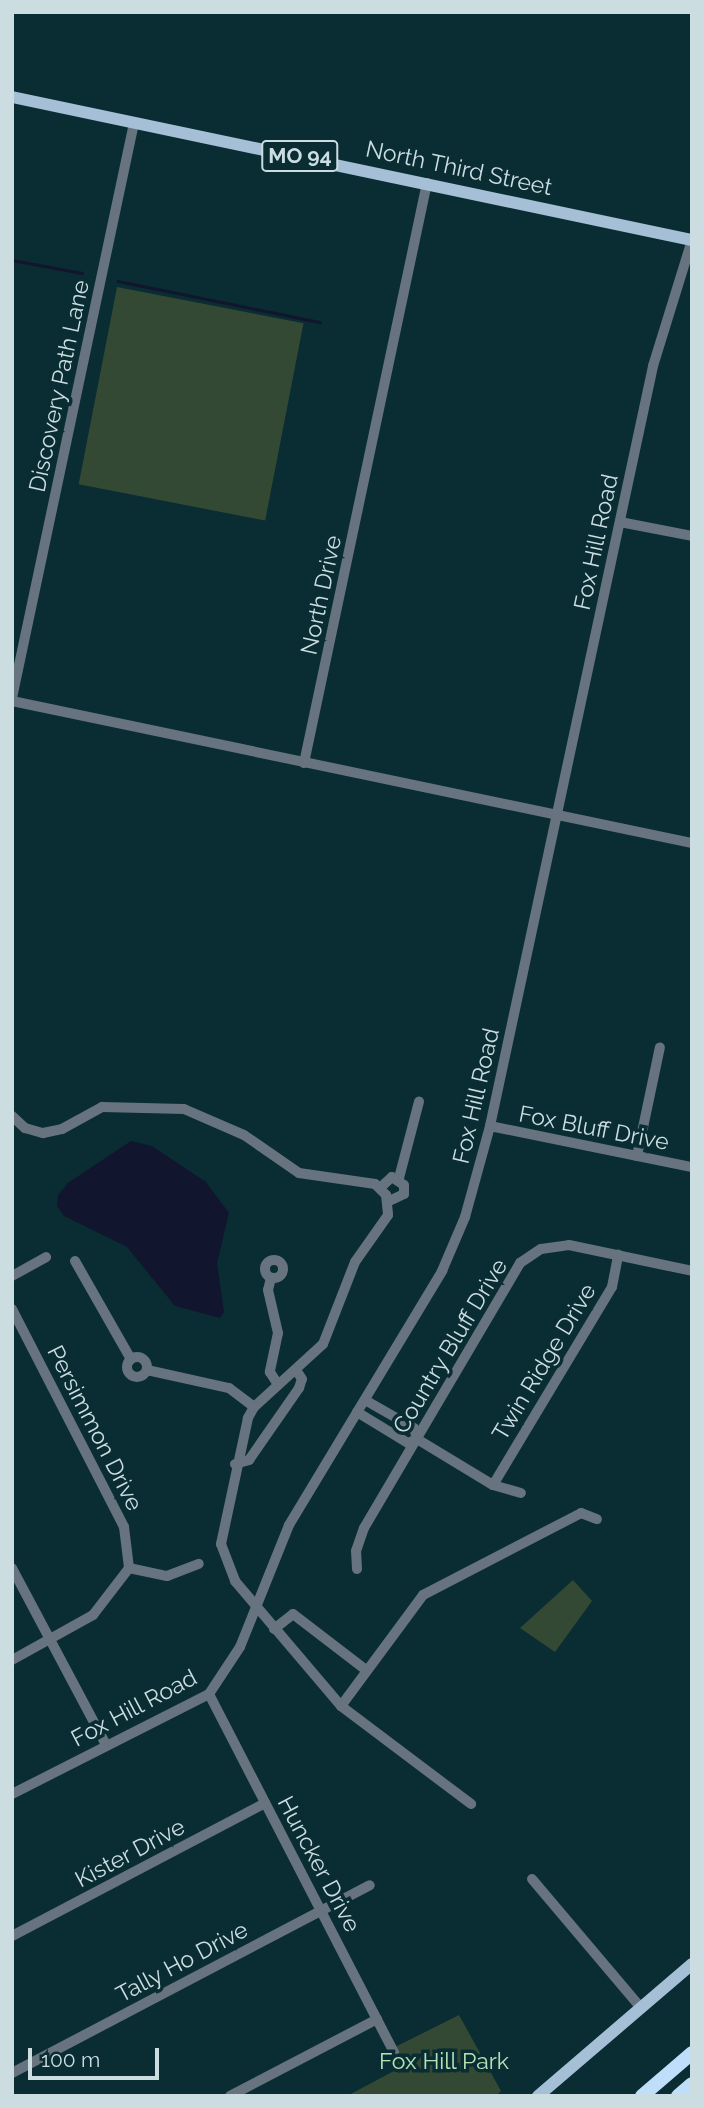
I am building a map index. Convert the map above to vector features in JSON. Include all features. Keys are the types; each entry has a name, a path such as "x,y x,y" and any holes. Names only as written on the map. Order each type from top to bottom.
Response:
{"highway":[{"path":"642,2096 692,2053"},
{"path":"678,2096 692,2084"}],"main road":[{"name":"North Third Street","path":"12,97 692,240"},
{"path":"538,2096 692,1964"}],"street":[{"name":"Discovery Path Lane","path":"12,700 134,123"},
{"name":"North Drive","path":"304,762 427,183"},
{"name":"Fox Hill Road","path":"12,1794 209,1694 240,1647 289,1525 442,1271 465,1217 489,1126 653,366 692,240"},
{"path":"621,522 692,537"},
{"path":"12,700 692,843"},
{"path":"637,1156 660,1047"},
{"path":"389,1201 404,1194 399,1178 419,1102"},
{"path":"12,1116 25,1128 43,1133 62,1129 102,1107 184,1109 244,1135 299,1172 380,1188 389,1201 388,1215 355,1262 323,1344 254,1407 235,1464 221,1544 228,1570 274,1629 341,1706 471,1804"},
{"name":"Fox Bluff Drive","path":"489,1126 692,1167"},
{"path":"380,1188 392,1177 399,1178"},
{"name":"Country Bluff Drive","path":"358,1569 356,1551 364,1528 520,1263 551,1246 618,1255 692,1271"},
{"name":"Twin Ridge Drive","path":"493,1485 612,1287 618,1255"},
{"path":"12,1276 46,1257"},
{"path":"75,1261 131,1359"},
{"path":"271,1278 268,1290 278,1333 270,1372 278,1385"},
{"name":"Persimmon Drive","path":"12,1309 124,1527 129,1568"},
{"path":"131,1359 144,1360 147,1370"},
{"path":"131,1359 126,1367 131,1376 140,1377 147,1370"},
{"path":"147,1370 229,1388 254,1407"},
{"path":"235,1464 249,1460 299,1388 302,1379 296,1370"},
{"path":"365,1400 414,1427 417,1439 493,1485 521,1493"},
{"path":"357,1412 408,1443 417,1439"},
{"path":"341,1706 423,1595 581,1513 587,1511 597,1519"},
{"path":"12,1660 93,1615 129,1568 167,1576 200,1564"},
{"path":"12,1568 106,1745"},
{"path":"274,1629 293,1614 366,1670"},
{"name":"Huncker Drive","path":"209,1694 323,1909 394,2053"},
{"name":"Kister Drive","path":"12,1936 265,1803"},
{"path":"532,1879 641,2008"},
{"name":"Tally Ho Drive","path":"12,2073 370,1885"},
{"path":"230,2096 377,2019"}],"green space":[{"path":"117,287 304,323 265,521 79,484"},
{"path":"573,1580 592,1601 555,1652 520,1628"},
{"name":"Fox Hill Park","path":"459,2015 501,2091 496,2096 347,2096 394,2071 385,2052"}],"water":[{"path":"131,1141 152,1146 206,1182 229,1213 217,1263 224,1312 220,1318 175,1306 127,1247 64,1216 57,1206 58,1195 68,1183"}],"waterway":[{"path":"12,260 82,273"},
{"path":"118,281 320,322"}]}
